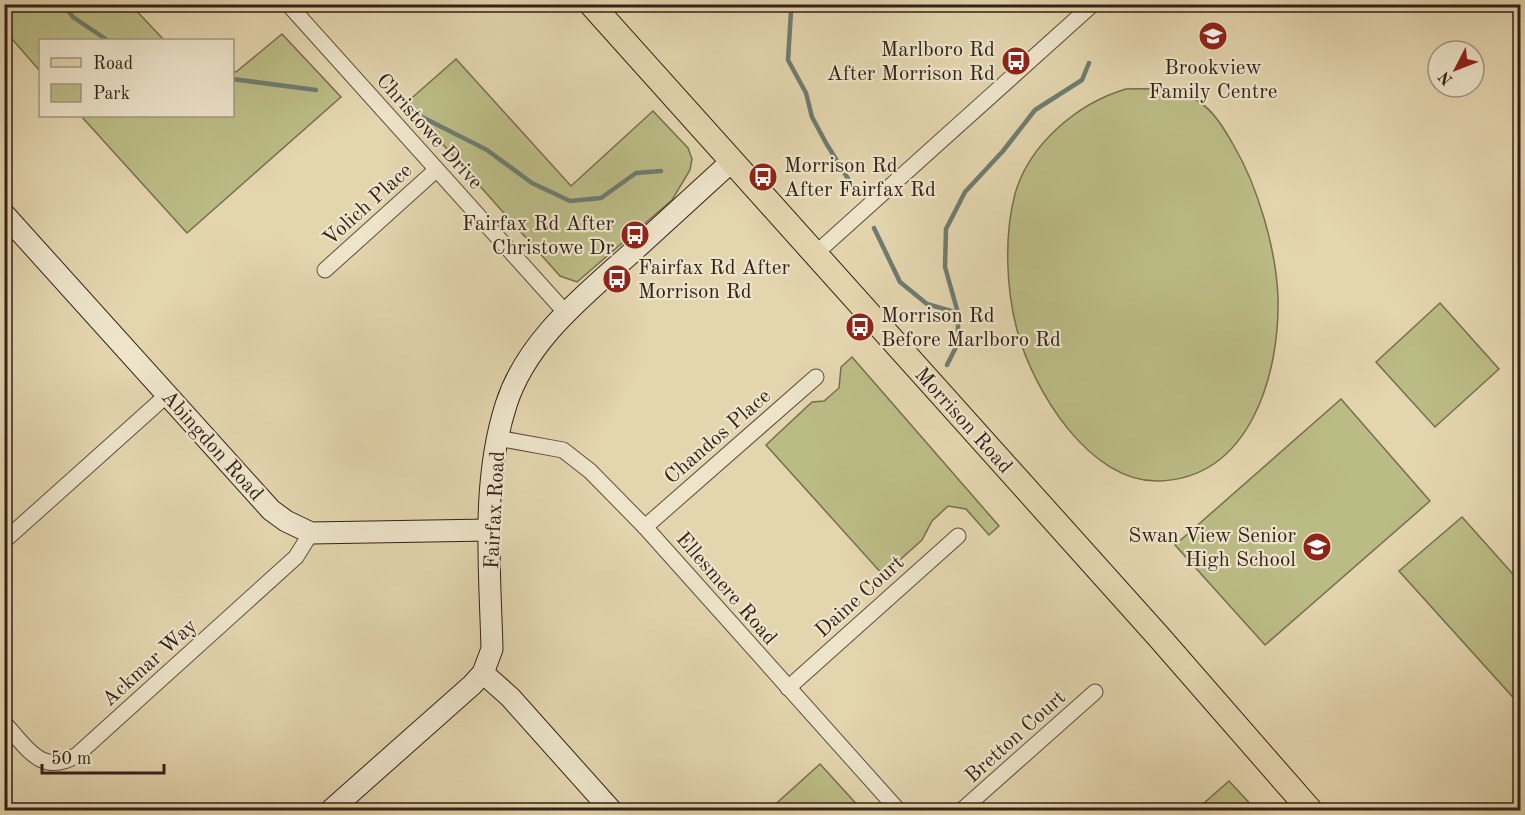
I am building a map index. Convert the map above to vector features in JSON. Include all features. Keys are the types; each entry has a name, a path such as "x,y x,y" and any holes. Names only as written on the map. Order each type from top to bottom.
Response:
{"main road":[{"name":"Morrison Road","path":"591,4 1310,810"}],"street":[{"name":"Christowe Drive","path":"288,4 565,312"},
{"path":"815,254 1093,4"},
{"name":"Fairfax Road","path":"483,673 492,649 490,492 497,438 516,380 531,355 565,312 732,161"},
{"name":"Volich Place","path":"325,270 436,170"},
{"name":"Abingdon Road","path":"4,214 271,510 285,521 311,533 489,530"},
{"name":"Chandos Place","path":"645,527 816,376"},
{"path":"4,541 167,395"},
{"name":"Ellesmere Road","path":"497,438 563,450 590,471 645,527 898,810"},
{"name":"Ackmar Way","path":"4,723 39,761 51,765 64,763 76,755 296,557 311,533"},
{"name":"Daine Court","path":"788,688 958,536"},
{"path":"331,810 483,673 510,697 611,810"},
{"name":"Bretton Court","path":"962,810 1095,692"}],"green space":[{"path":"4,5 131,5 163,39 39,39 39,70 5,31"},
{"path":"282,34 341,97 187,233 82,117 234,117 234,71"},
{"path":"456,59 571,186 653,111 688,148 692,159 690,170 672,200 577,282 560,276 406,103"},
{"path":"1126,89 1172,91 1198,101 1214,115 1234,146 1251,180 1270,239 1277,278 1277,327 1273,357 1266,388 1254,416 1238,441 1217,461 1191,475 1160,481 1134,478 1110,467 1088,450 1068,429 1036,379 1025,354 1010,297 1008,244 1011,210 1022,176 1032,158 1044,142 1073,115 1108,95"},
{"path":"1440,303 1499,369 1435,427 1376,362"},
{"path":"852,357 999,526 989,535 966,509 948,506 932,521 922,540 883,575 766,445 812,402 824,401 839,388 841,367"},
{"path":"1341,399 1430,501 1265,645 1175,545"},
{"path":"1462,517 1520,582 1520,705 1399,571"},
{"path":"820,764 862,810 769,810"},
{"path":"1229,781 1256,810 1196,810"}],"waterway":[{"path":"63,4 73,17 106,39"},
{"path":"788,4 791,11 788,60 806,93 812,117 855,190"},
{"path":"958,313 945,267 946,229 965,192 1003,151 1035,110 1082,80 1089,63"},
{"path":"234,79 316,90"},
{"path":"422,117 487,150 532,183 570,201 601,198 636,173 661,171"},
{"path":"874,228 900,282 927,304 958,313 958,343 947,365"}],"place":[{"name":"Brookview Family Centre","path":"1213,36"},
{"name":"Marlboro Rd After Morrison Rd","path":"1016,61"},
{"name":"Morrison Rd After Fairfax Rd","path":"763,177"},
{"name":"Fairfax Rd After Christowe Dr","path":"635,235"},
{"name":"Fairfax Rd After Morrison Rd","path":"617,279"},
{"name":"Morrison Rd Before Marlboro Rd","path":"860,327"},
{"name":"Swan View Senior High School","path":"1317,547"}]}
